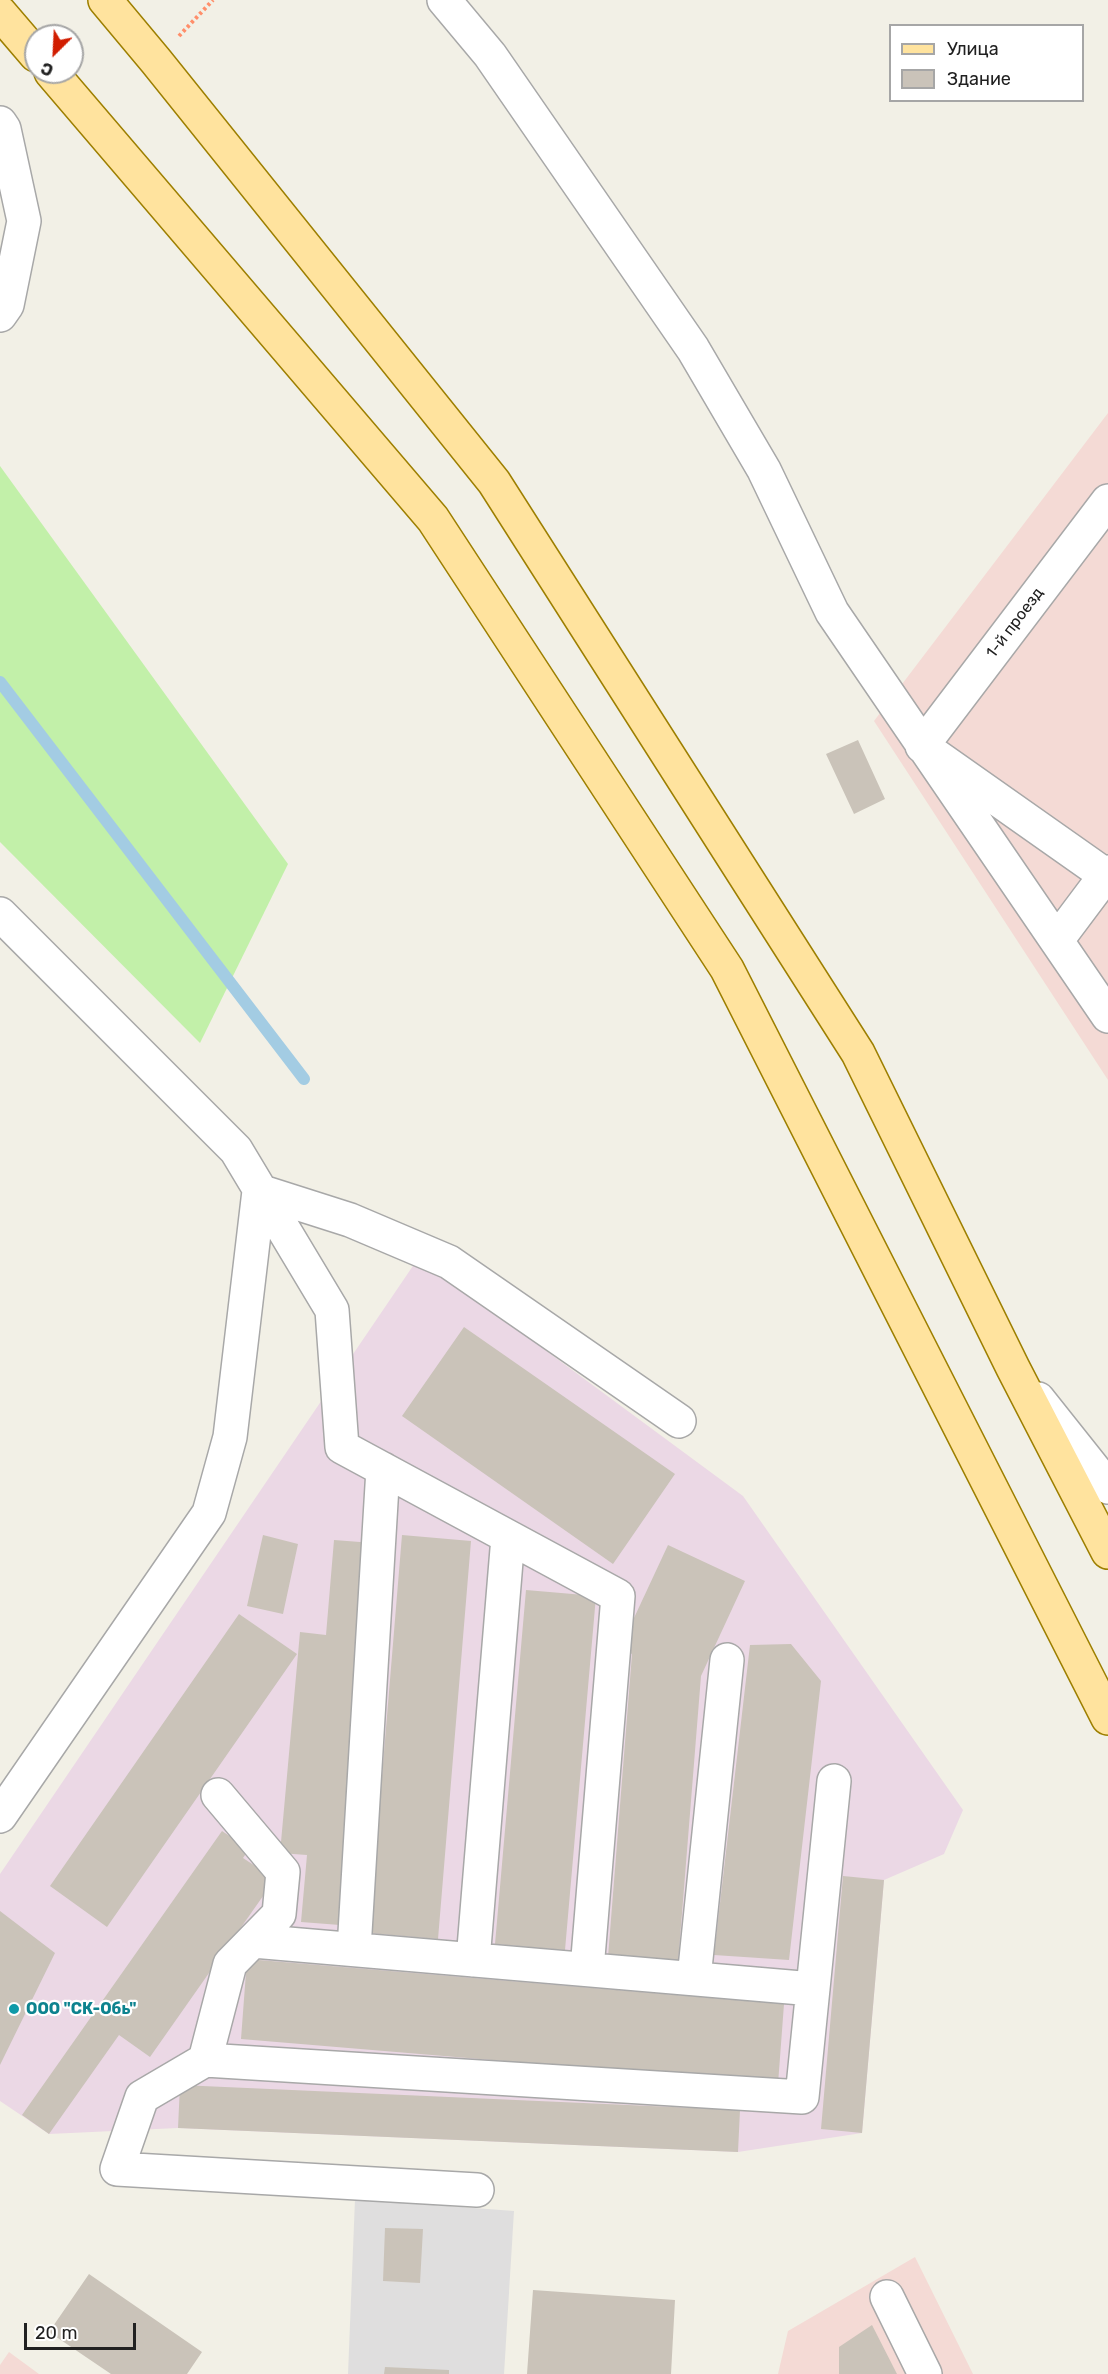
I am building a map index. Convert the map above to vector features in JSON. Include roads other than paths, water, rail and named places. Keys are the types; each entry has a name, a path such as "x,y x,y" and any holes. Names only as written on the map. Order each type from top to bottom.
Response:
{"main road":[{"path":"105,0 494,482 858,1053 1013,1368 1108,1552"},
{"path":"0,13 24,40"},
{"path":"61,84 433,519 727,969 1108,1718"}],"lane":[{"path":"444,0 490,55 693,349 764,470 832,612 1108,1016"},
{"path":"0,123 4,129 24,221 7,305 0,315"},
{"name":"1-й проезд","path":"922,746 1108,501"},
{"path":"922,746 1107,875 1057,940"},
{"path":"0,914 236,1150 332,1310 342,1447 618,1596 586,1970"},
{"path":"259,1191 350,1220 449,1262 679,1421"},
{"path":"0,1816 209,1513 230,1437 259,1191"},
{"path":"1013,1368 1108,1487"},
{"path":"354,1949 383,1469"},
{"path":"473,1960 508,1537"},
{"path":"694,1978 727,1659"},
{"path":"477,2190 117,2169 142,2097 205,2060 802,2097 834,1781"},
{"path":"205,2060 230,1964 279,1914 283,1872 218,1795"},
{"path":"253,1941 813,1989"},
{"path":"887,2297 925,2374"}],"waterway":[{"path":"0,682 304,1079"}],"place":[{"name":"ООО \"СК-Обь\"","path":"14,2009"}]}
